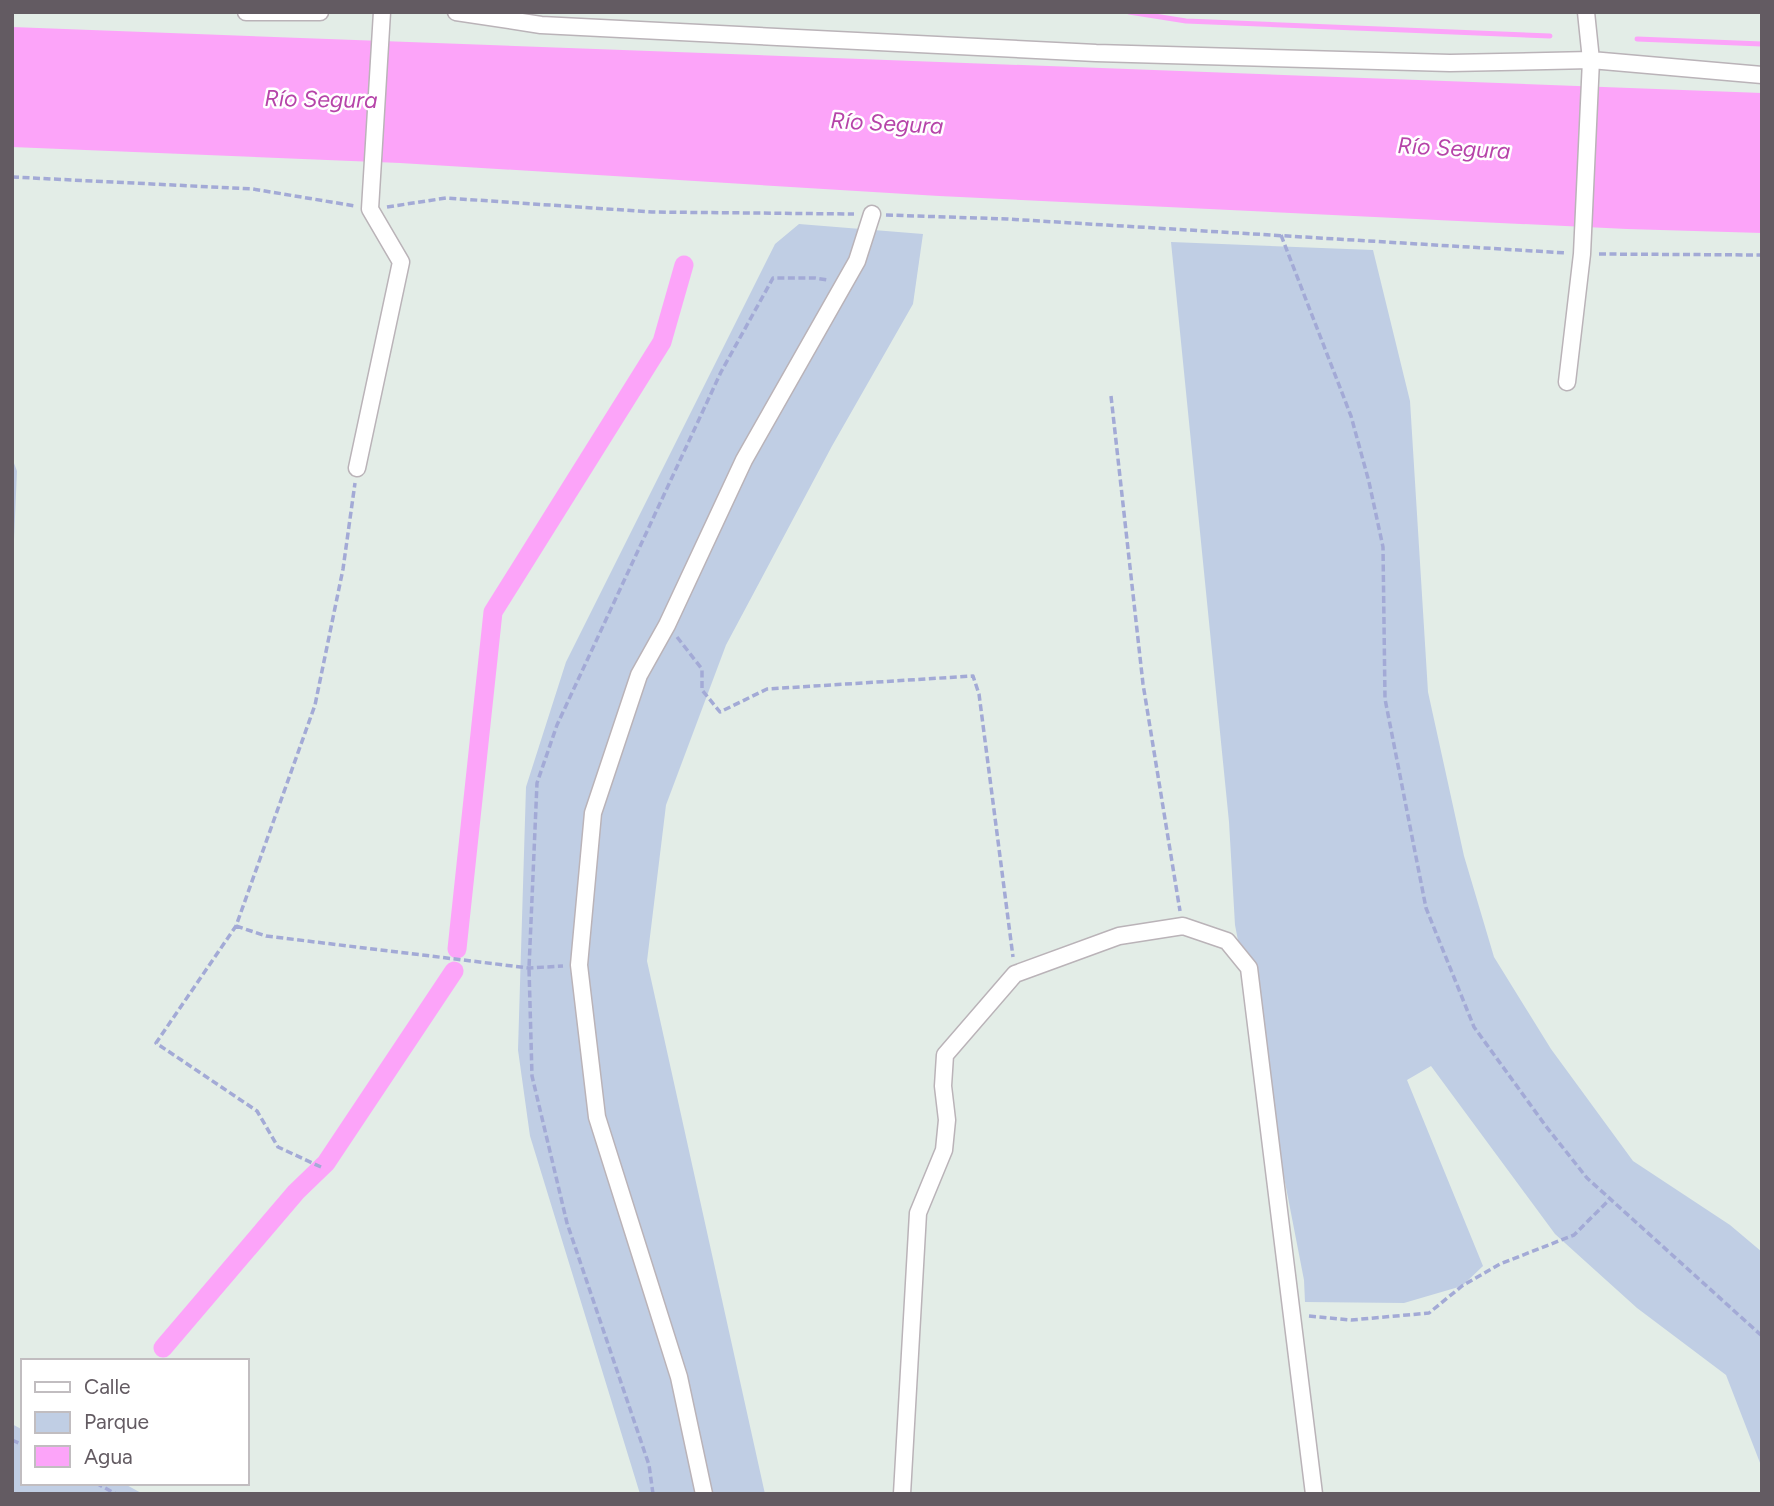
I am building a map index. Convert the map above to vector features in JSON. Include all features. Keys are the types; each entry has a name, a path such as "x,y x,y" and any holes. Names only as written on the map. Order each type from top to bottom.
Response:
{"street":[{"path":"246,12 320,12"},
{"path":"357,468 401,262 370,209 382,12"},
{"path":"456,12 541,25 1096,52 1450,63 1591,60 1762,75"},
{"path":"1567,382 1582,254 1591,60 1586,12"},
{"path":"705,1494 679,1377 597,1117 579,965 593,813 639,675 667,625 744,460 858,261 872,214"},
{"path":"902,1494 918,1213 944,1150 947,1120 943,1086 945,1055 1015,974 1119,936 1183,926 1227,941 1249,968 1314,1494"}],"path":[{"path":"1281,234 1351,416 1369,482 1383,547 1385,699 1426,908 1474,1027 1587,1178 1762,1336"},
{"path":"653,1494 649,1465 567,1223 532,1076 529,968 537,783 563,712 721,372 773,278 815,278 845,283"},
{"path":"1111,396 1143,684 1183,926"},
{"path":"321,1167 278,1147 257,1111 156,1043 236,926 316,705 343,569 357,468"},
{"path":"667,625 702,669 702,690 720,712 767,689 973,676 979,694 1015,974"},
{"path":"236,926 266,936 529,968 579,965"},
{"path":"1292,1315 1351,1320 1429,1313 1462,1286 1500,1264 1574,1235 1610,1199"},
{"path":"100,1485 116,1494"}],"green space":[{"path":"799,224 923,234 913,304 832,446 726,645 666,805 647,961 765,1494 640,1494 530,1136 518,1050 526,787 566,662 775,244"},
{"path":"1171,242 1373,250 1410,401 1428,692 1464,856 1494,957 1551,1049 1633,1161 1730,1225 1762,1252 1762,1468 1726,1375 1637,1308 1555,1234 1431,1066 1407,1080 1483,1266 1462,1286 1404,1303 1305,1302 1304,1280 1235,925 1229,822"},
{"path":"12,458 17,471 12,585"},
{"path":"12,1424 21,1429 21,1485 127,1485 143,1494 12,1494"}],"water":[{"name":"Río Segura","path":"12,27 1762,93 1762,233 939,196 400,163 12,147"}],"waterway":[{"path":"1129,12 1186,21 1550,36"},
{"path":"1637,39 1762,44"},
{"path":"457,949 493,612 662,342 684,265"},
{"path":"163,1348 296,1192 326,1163 454,971"}]}
